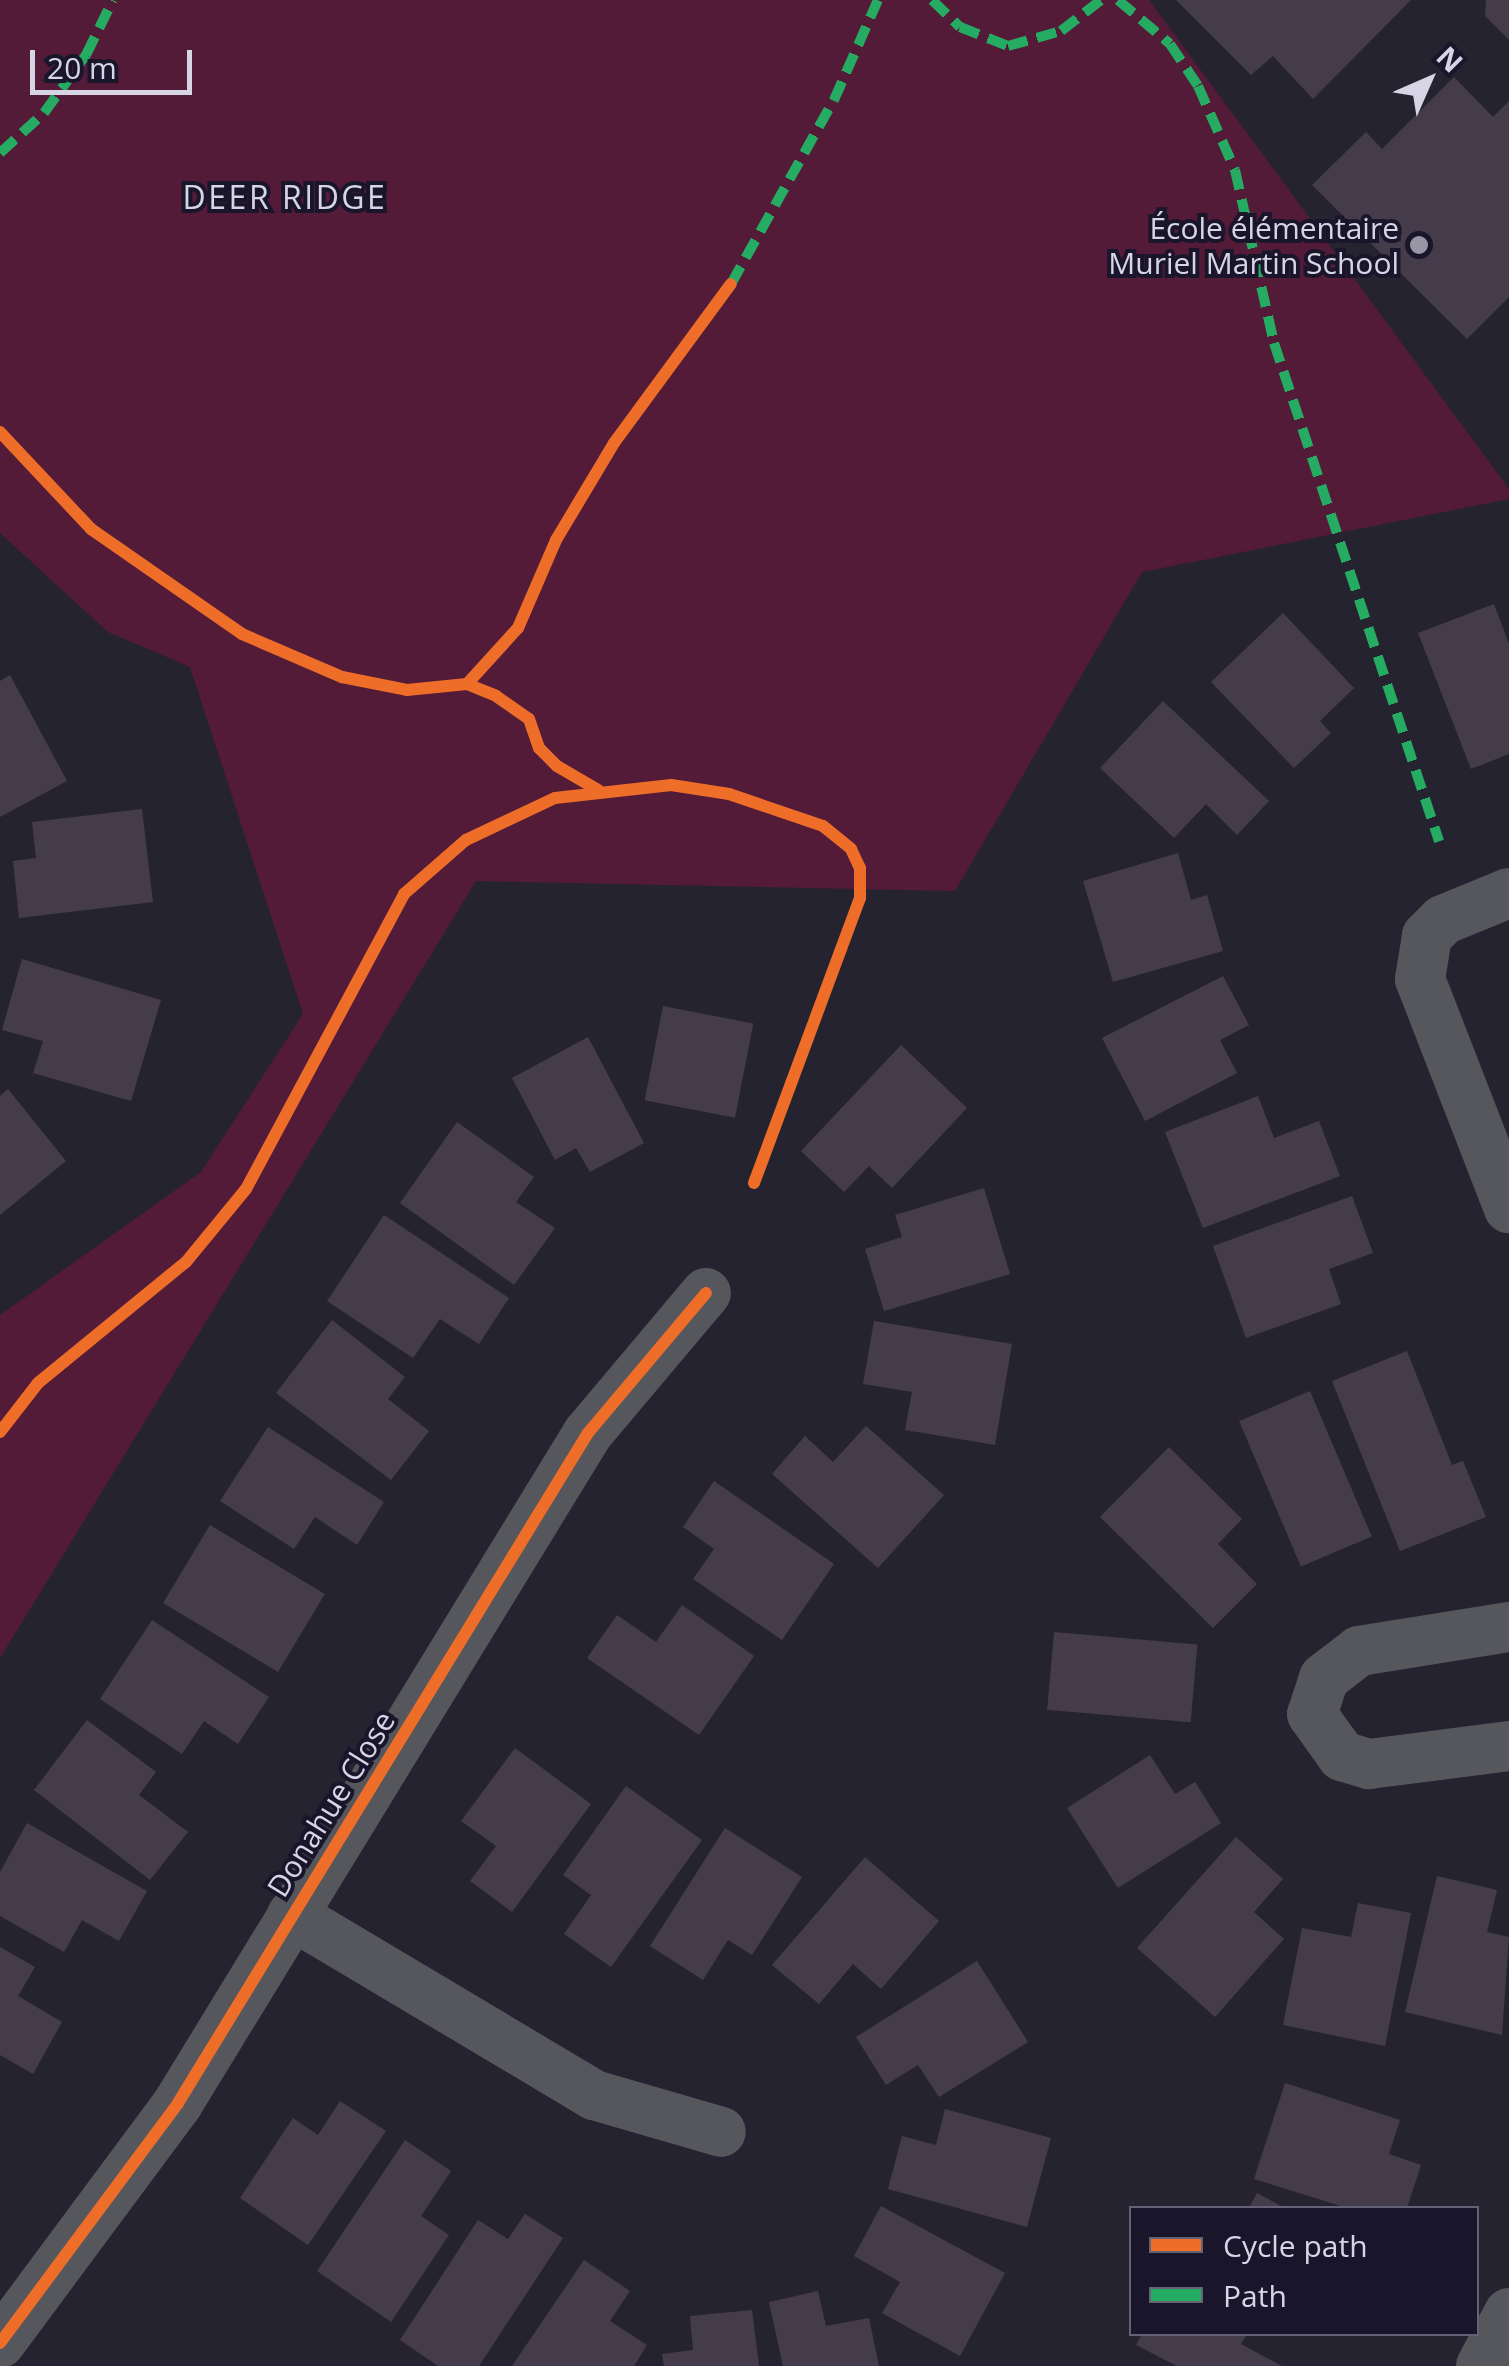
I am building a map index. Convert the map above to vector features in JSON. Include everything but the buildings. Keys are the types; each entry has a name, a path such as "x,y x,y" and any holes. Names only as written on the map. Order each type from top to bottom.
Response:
{"street":[{"path":"1509,893 1443,920 1427,936 1420,979 1509,1208"},
{"name":"Donahue Close","path":"0,2343 178,2103 588,1433 706,1293"},
{"path":"1509,1627 1359,1650 1324,1678 1312,1714 1342,1756 1369,1764 1509,1746"},
{"name":"Donahue Close","path":"292,1915 594,2096 721,2132"},
{"path":"1481,2366 1509,2313"}],"shaded area":[{"path":"0,0 1149,0 1509,489 1509,499 1142,572 955,891 476,881 0,1658 0,1315 201,1172 303,1014 190,667 108,632 0,533"}],"marked path":[{"path":"0,153 44,113 86,55 113,0"},
{"path":"731,284 834,100 878,0"},
{"path":"932,0 960,27 1008,46 1061,31 1101,0"},
{"path":"1118,0 1170,44 1198,86 1235,170 1274,343 1439,841"}],"cycle path":[{"path":"467,684 518,628 556,540 614,443 731,284"},
{"path":"0,432 91,529 242,634 342,677 407,690 467,684 496,696 529,719 539,748 557,766 598,790"},
{"path":"0,1432 38,1383 186,1262 246,1189 404,894 466,840 555,798 671,785 729,794 823,826 851,849 860,868 860,898 754,1183"},
{"path":"0,2343 178,2103 588,1433 706,1293"}],"place":[{"name":"École élémentaire Muriel Martin School","path":"1419,245"}],"district":[{"name":"DEER RIDGE","path":"285,197"}]}
